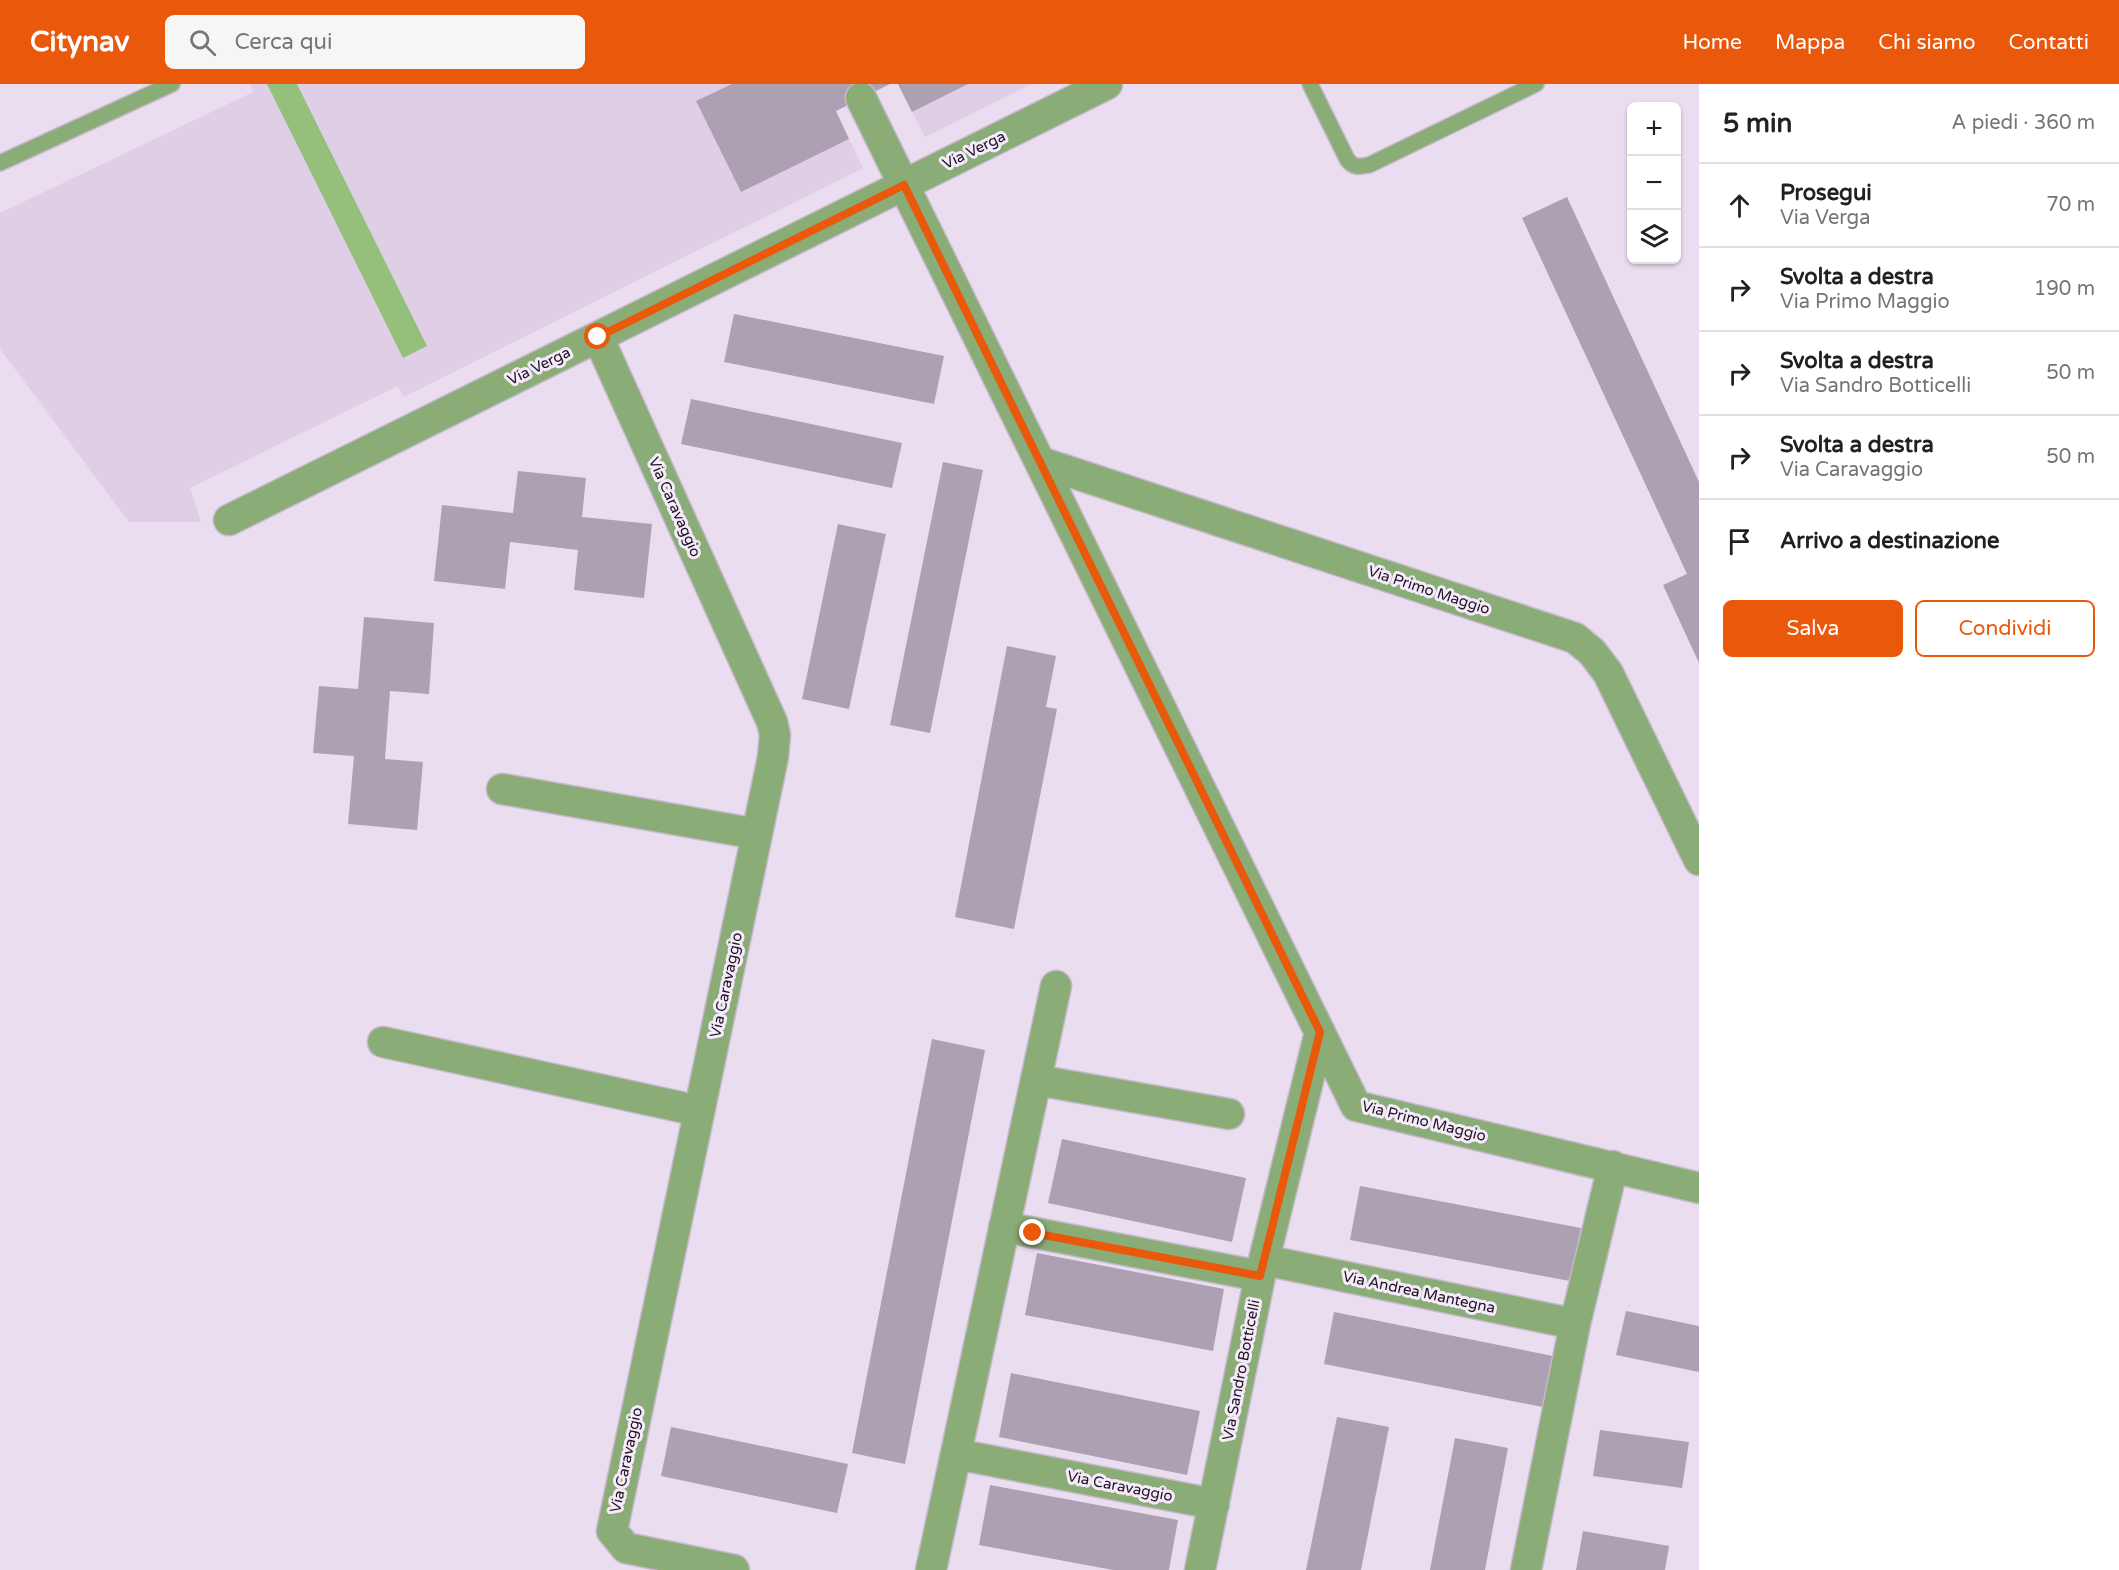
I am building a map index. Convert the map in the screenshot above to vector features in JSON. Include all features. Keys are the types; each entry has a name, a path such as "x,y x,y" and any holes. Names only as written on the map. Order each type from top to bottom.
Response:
{"street":[{"name":"Via Verga","path":"229,520 1107,84"},
{"name":"Via Primo Maggio","path":"861,98 1356,1106 1699,1188"},
{"name":"Via Caravaggio","path":"598,337 776,735 612,1531 626,1548 734,1570"},
{"name":"Via Primo Maggio","path":"1040,462 1575,638 1592,652 1608,673 1699,860"},
{"path":"502,789 757,834"},
{"path":"931,1570 1056,986"},
{"name":"Via Sandro Botticelli","path":"1200,1570 1262,1268 1320,1032"},
{"path":"383,1041 699,1111"},
{"path":"1036,1080 1229,1114"},
{"path":"1526,1570 1575,1324 1613,1166"},
{"path":"1004,1227 1262,1268"},
{"name":"Via Andrea Mantegna","path":"1262,1268 1575,1324"},
{"name":"Via Caravaggio","path":"956,1454 1214,1504"}],"lane":[{"path":"0,163 172,84"},
{"path":"1310,84 1347,159 1352,165 1359,167 1369,165 1536,84"}],"shaded area":[{"path":"250,84 823,84 863,168 404,397 398,386 190,488 201,522 129,522 0,349 0,213 253,92"},
{"path":"898,84 1032,84 925,137"}],"green space":[{"path":"267,84 297,84 427,346 403,358"}],"building":[{"path":"732,84 890,84 836,111 849,139 741,192 696,101"},
{"path":"898,84 968,84 912,112"},
{"path":"1567,197 1699,482 1699,663 1663,585 1687,574 1522,218"},
{"path":"734,314 944,356 934,404 724,362"},
{"path":"691,399 902,443 892,488 681,444"},
{"path":"943,462 983,470 930,733 890,725"},
{"path":"518,471 586,478 582,517 652,524 644,598 574,590 578,550 510,542 505,589 434,581 442,505 513,513"},
{"path":"838,524 886,534 849,709 802,699"},
{"path":"364,617 434,623 429,694 390,691 385,759 423,762 417,830 348,824 354,756 313,753 319,686 358,689"},
{"path":"1007,646 1056,656 1046,707 1057,709 1014,929 955,917"},
{"path":"932,1039 985,1050 905,1464 852,1453"},
{"path":"1062,1139 1246,1178 1232,1242 1048,1203"},
{"path":"1360,1186 1581,1228 1570,1281 1350,1240"},
{"path":"1037,1253 1224,1289 1213,1351 1025,1315"},
{"path":"1626,1311 1699,1326 1699,1372 1616,1355"},
{"path":"1334,1312 1553,1356 1543,1407 1324,1364"},
{"path":"1011,1373 1200,1411 1187,1475 999,1437"},
{"path":"1337,1417 1389,1427 1361,1570 1306,1570"},
{"path":"671,1427 848,1464 837,1513 661,1476"},
{"path":"1600,1430 1689,1442 1682,1488 1593,1476"},
{"path":"1455,1438 1508,1448 1485,1570 1430,1570"},
{"path":"990,1485 1178,1520 1169,1570 1113,1570 979,1545"},
{"path":"1583,1531 1669,1546 1665,1570 1576,1570"}],"route":[{"path":"598,337 904,185 1320,1032 1260,1276 1033,1233"}]}
